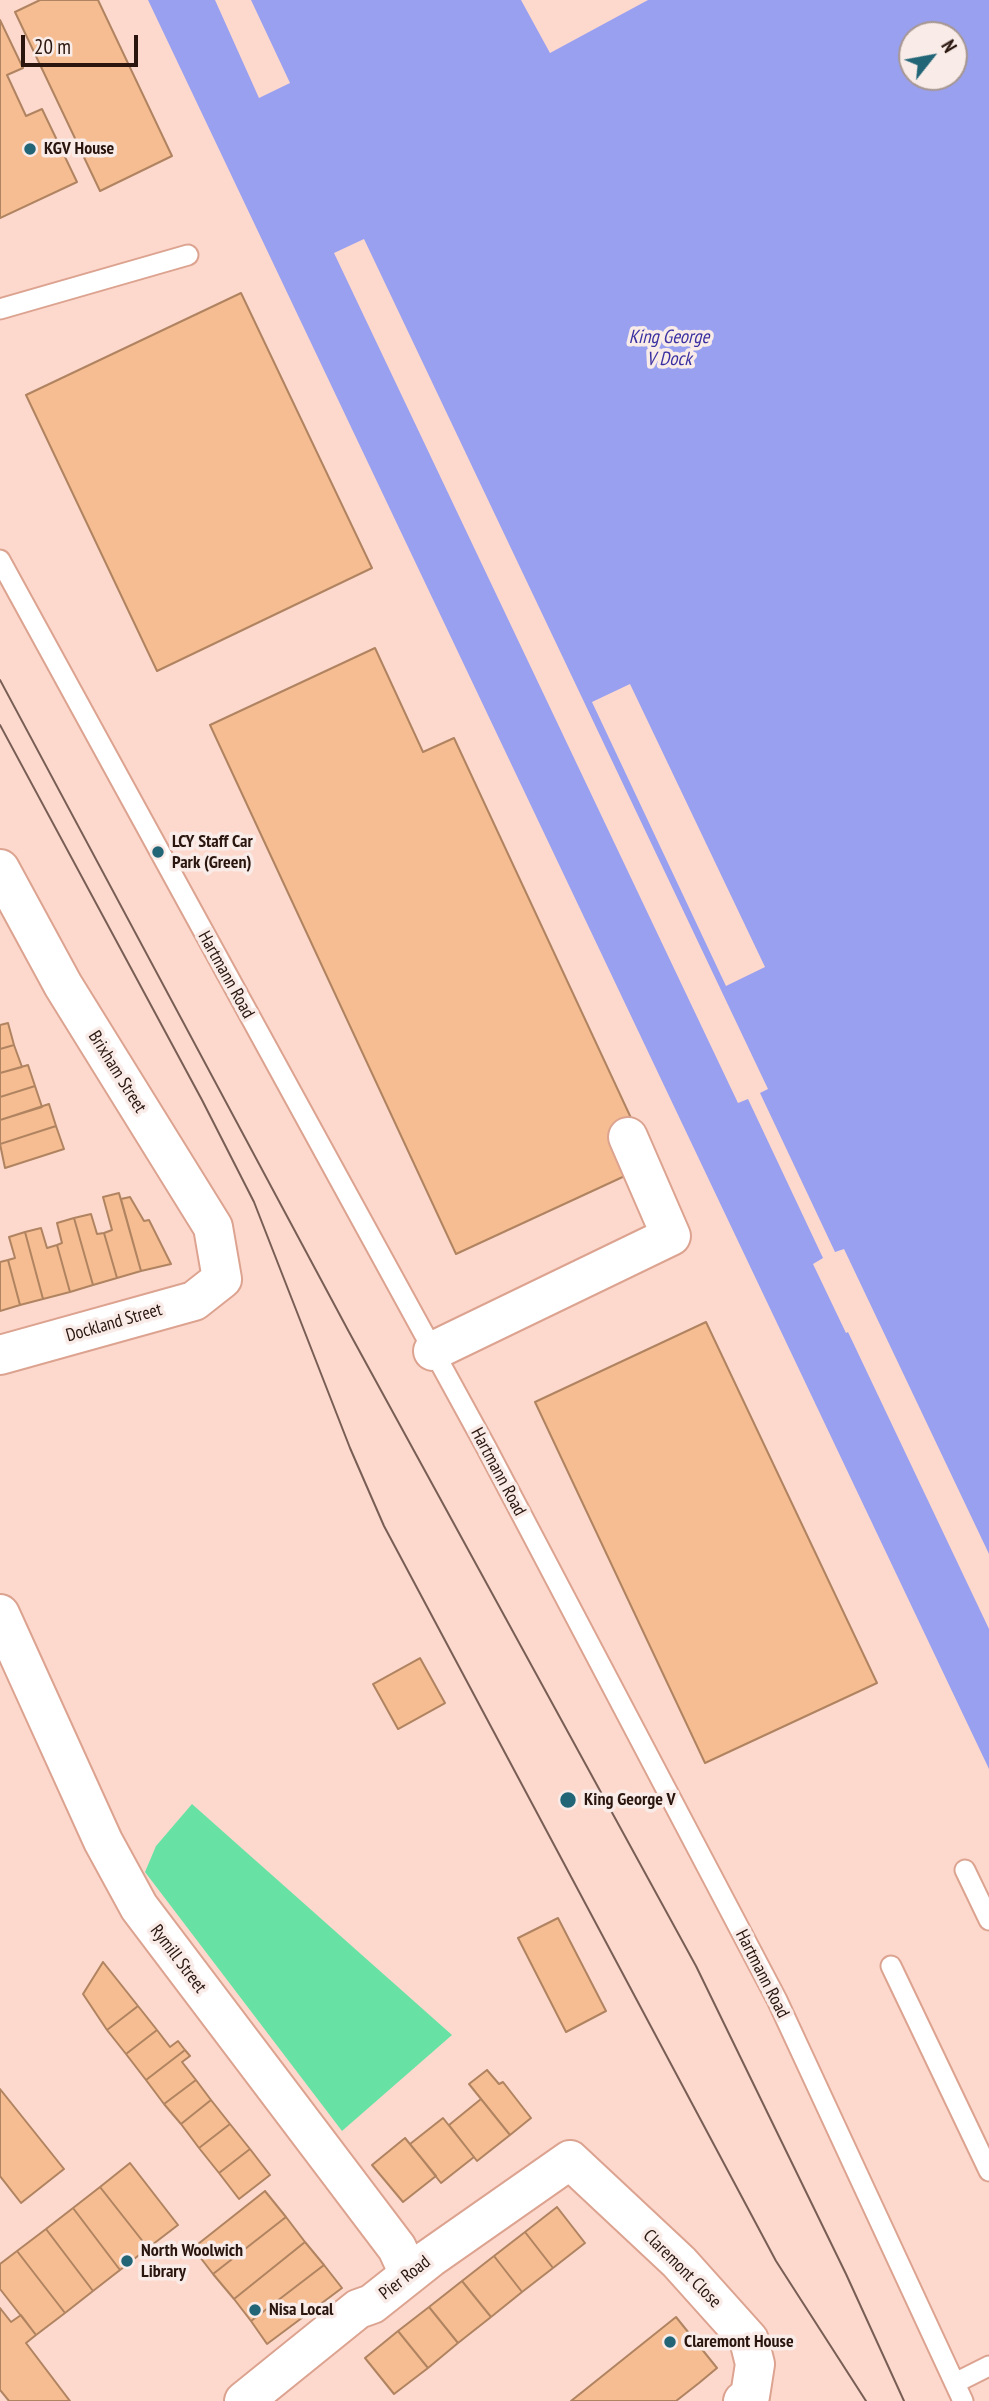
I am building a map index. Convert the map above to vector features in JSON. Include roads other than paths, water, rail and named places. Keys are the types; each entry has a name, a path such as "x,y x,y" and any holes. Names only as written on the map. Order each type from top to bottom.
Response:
{"street":[{"name":"Brixham Street","path":"0,869 63,985 213,1227 222,1279"},
{"path":"433,1351 671,1236 628,1137"},
{"name":"Dockland Street","path":"0,1355 194,1301 222,1279"},
{"name":"Rymill Street","path":"0,1614 103,1841 139,1907 397,2248 409,2274"},
{"name":"Pier Road","path":"244,2401 358,2309 372,2304 409,2274 582,2172"},
{"name":"Claremont Close","path":"582,2172 679,2262 749,2340 755,2364 750,2396 743,2401"}],"lane":[{"path":"0,309 188,255"},
{"name":"Hartmann Road","path":"0,560 486,1447 777,2000 963,2401"},
{"path":"965,1870 989,1920"},
{"path":"891,1966 989,2171"},
{"path":"955,2383 989,2366"}],"water":[{"name":"King George V Dock","path":"148,0 521,0 550,53 648,0 989,0 989,1769"}],"tram line":[{"path":"0,680 349,1332 696,1966 846,2274 904,2401"},
{"path":"0,725 254,1202 350,1448 384,1526 776,2261 866,2401"}],"place":[{"name":"KGV House","path":"30,149"},
{"name":"LCY Staff Car Park (Green)","path":"158,852"},
{"name":"King George V","path":"568,1800"},
{"name":"North Woolwich Library","path":"127,2261"},
{"name":"Nisa Local","path":"255,2310"},
{"name":"Claremont House","path":"670,2342"}]}
